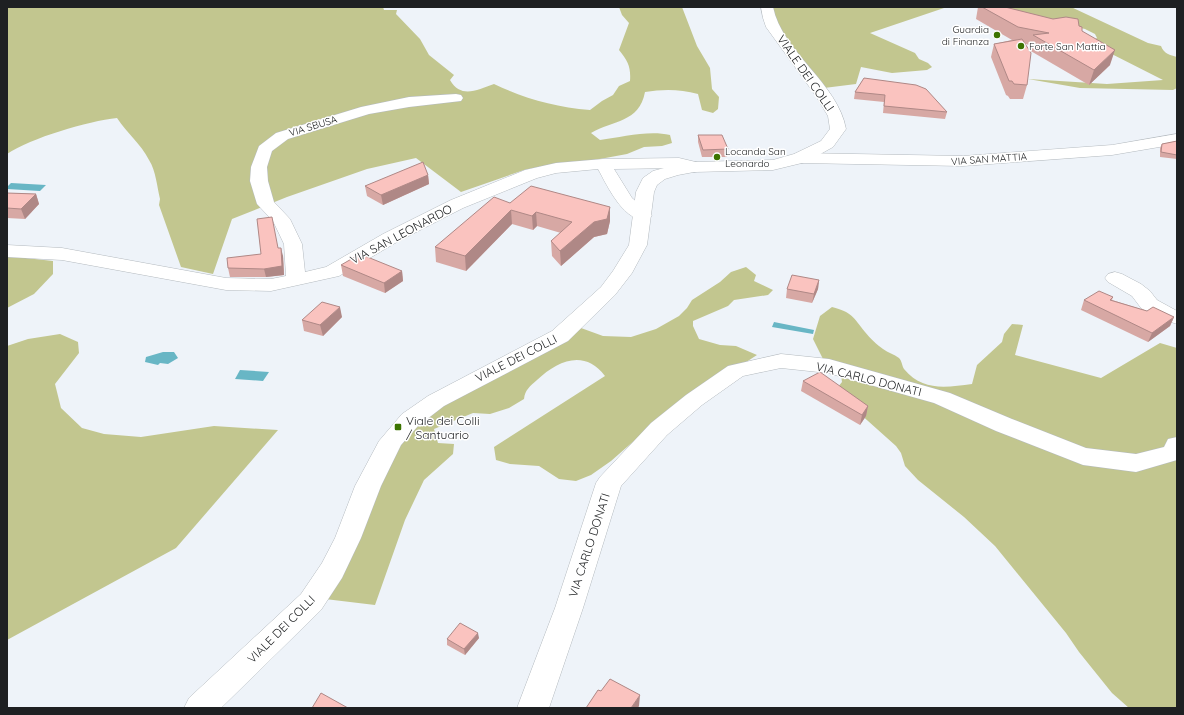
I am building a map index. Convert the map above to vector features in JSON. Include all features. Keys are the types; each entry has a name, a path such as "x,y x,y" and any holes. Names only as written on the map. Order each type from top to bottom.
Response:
{"street":[{"name":"VIALE DEI COLLI","path":"200,708 311,602 332,570 348,538 368,486 391,441 410,420 436,401 560,336 608,291 622,273 638,245 645,192 649,182 659,175 694,167 773,165 800,158 827,144 838,129 836,116 824,95 773,27 769,18 767,7"},
{"name":"VIA SBUSA","path":"296,280 293,244 281,219 266,204 260,181 259,167 265,149 282,136 366,110 409,102 456,98"},
{"name":"VIA SAN MATTIA","path":"800,158 963,161 1120,149 1177,139"},
{"name":"VIA SAN LEONARDO","path":"7,251 62,254 226,284 271,285 332,272 390,238 457,204 532,174 563,167 603,164 679,163 694,167"},
{"path":"603,164 625,201 642,215"},
{"path":"1115,278 1130,286 1146,299 1148,304 1163,313 1177,318"},
{"name":"VIA CARLO DONATI","path":"533,708 569,608 609,483 658,430 694,400 736,371 781,361 829,366 942,398 1004,425 1083,456 1136,463 1173,453 1177,445"}],"green space":[{"path":"7,7 383,7 384,10 397,10 396,14 420,39 429,55 454,75 450,80 454,86 459,89 470,91 482,89 494,84 541,102 590,110 613,95 619,86 630,81 628,64 619,50 629,23 622,15 619,7 682,7 697,46 710,68 712,89 719,97 718,109 713,113 702,110 698,94 691,92 658,90 645,92 642,102 637,110 631,115 591,133 600,140 635,134 662,134 670,135 672,143 662,146 644,147 627,154 589,161 548,165 524,170 461,192 416,158 367,169 287,197 232,219 213,274 181,267 159,205 160,199 155,174 151,164 146,154 117,118 76,126 60,131 30,142 7,154"},
{"path":"770,7 947,7 870,33 915,53 919,59 928,63 932,67 927,70 892,73 861,67 856,84 824,88 773,21"},
{"path":"989,7 1071,7 1148,43 1161,46 1162,49 1170,55 1177,57 1177,88 1173,90 1080,88 1028,79 1107,84 1163,80 1090,43 1097,38 1095,34 1085,29"},
{"path":"7,256 53,261 53,274 34,294 7,308"},
{"path":"746,267 756,275 754,281 773,290 768,295 734,300 728,306 693,321 693,326 699,339 720,345 736,346 757,355 703,390 635,440 611,461 591,475 576,481 559,479 539,466 510,464 496,460 494,447 605,376 589,362 571,360 554,367 530,386 525,393 524,399 509,408 490,414 473,413 434,429 438,443 454,444 453,454 424,480 405,520 375,605 325,599 396,447 426,415 563,343 581,328 603,336 631,337 656,329 679,316 692,300 720,282 731,272"},
{"path":"832,307 844,311 852,316 876,343 899,358 904,369 911,376 927,385 945,387 972,384 977,365 1002,342 1004,334 1012,324 1023,325 1015,355 1101,378 1160,343 1177,348 1177,708 1129,708 1112,693 1079,652 1066,633 995,546 964,517 918,480 905,466 901,453 896,446 849,404 838,387 842,382 841,375 824,361 813,339 820,316"},
{"path":"60,334 78,342 79,353 55,384 61,408 82,428 104,434 141,437 214,426 278,430 176,548 7,640 7,346 28,339"}],"water":[{"path":"11,183 46,185 40,191 7,189"},
{"path":"774,322 814,330 813,334 772,327"},
{"path":"163,352 174,352 178,358 168,364 160,363 158,365 145,362 146,357"},
{"path":"240,370 269,372 263,381 235,379"}],"building":[{"path":"982,7 1005,7 1053,19 1066,17 1078,19 1079,26 1082,27 1082,31 1115,50 1094,70 1033,35 1049,33 1018,27"},
{"path":"1022,39 1031,53 1027,85 1014,84 1012,81 1009,81 994,44"},
{"path":"864,78 916,85 926,89 947,112 884,106 885,95 855,92"},
{"path":"698,135 722,135 728,149 703,150"},
{"path":"1177,141 1177,155 1161,152 1162,144"},
{"path":"423,162 428,175 381,195 365,186"},
{"path":"531,186 610,207 607,219 594,222 560,251 551,241 572,222 536,212 532,216 511,210 465,256 435,247 494,197 510,203"},
{"path":"7,193 36,194 21,209 7,208"},
{"path":"272,217 278,248 281,248 282,266 264,269 228,268 227,258 261,254 257,219"},
{"path":"360,254 402,271 384,283 341,265"},
{"path":"792,275 819,280 814,294 787,289"},
{"path":"1099,291 1113,297 1110,300 1147,311 1153,307 1174,317 1152,333 1084,300"},
{"path":"322,302 340,307 320,325 302,320"},
{"path":"820,372 868,406 862,415 803,381"},
{"path":"460,623 478,633 464,649 447,639"},
{"path":"610,679 640,695 631,708 586,708 598,690 601,691"},
{"path":"321,693 348,708 312,708"}],"place":[{"name":"Guardia di Finanza","path":"997,35"},
{"name":"Forte San Mattia","path":"1021,46"},
{"name":"Locanda San Leonardo","path":"717,157"},
{"name":"Viale dei Colli / Santuario","path":"398,427"}]}
